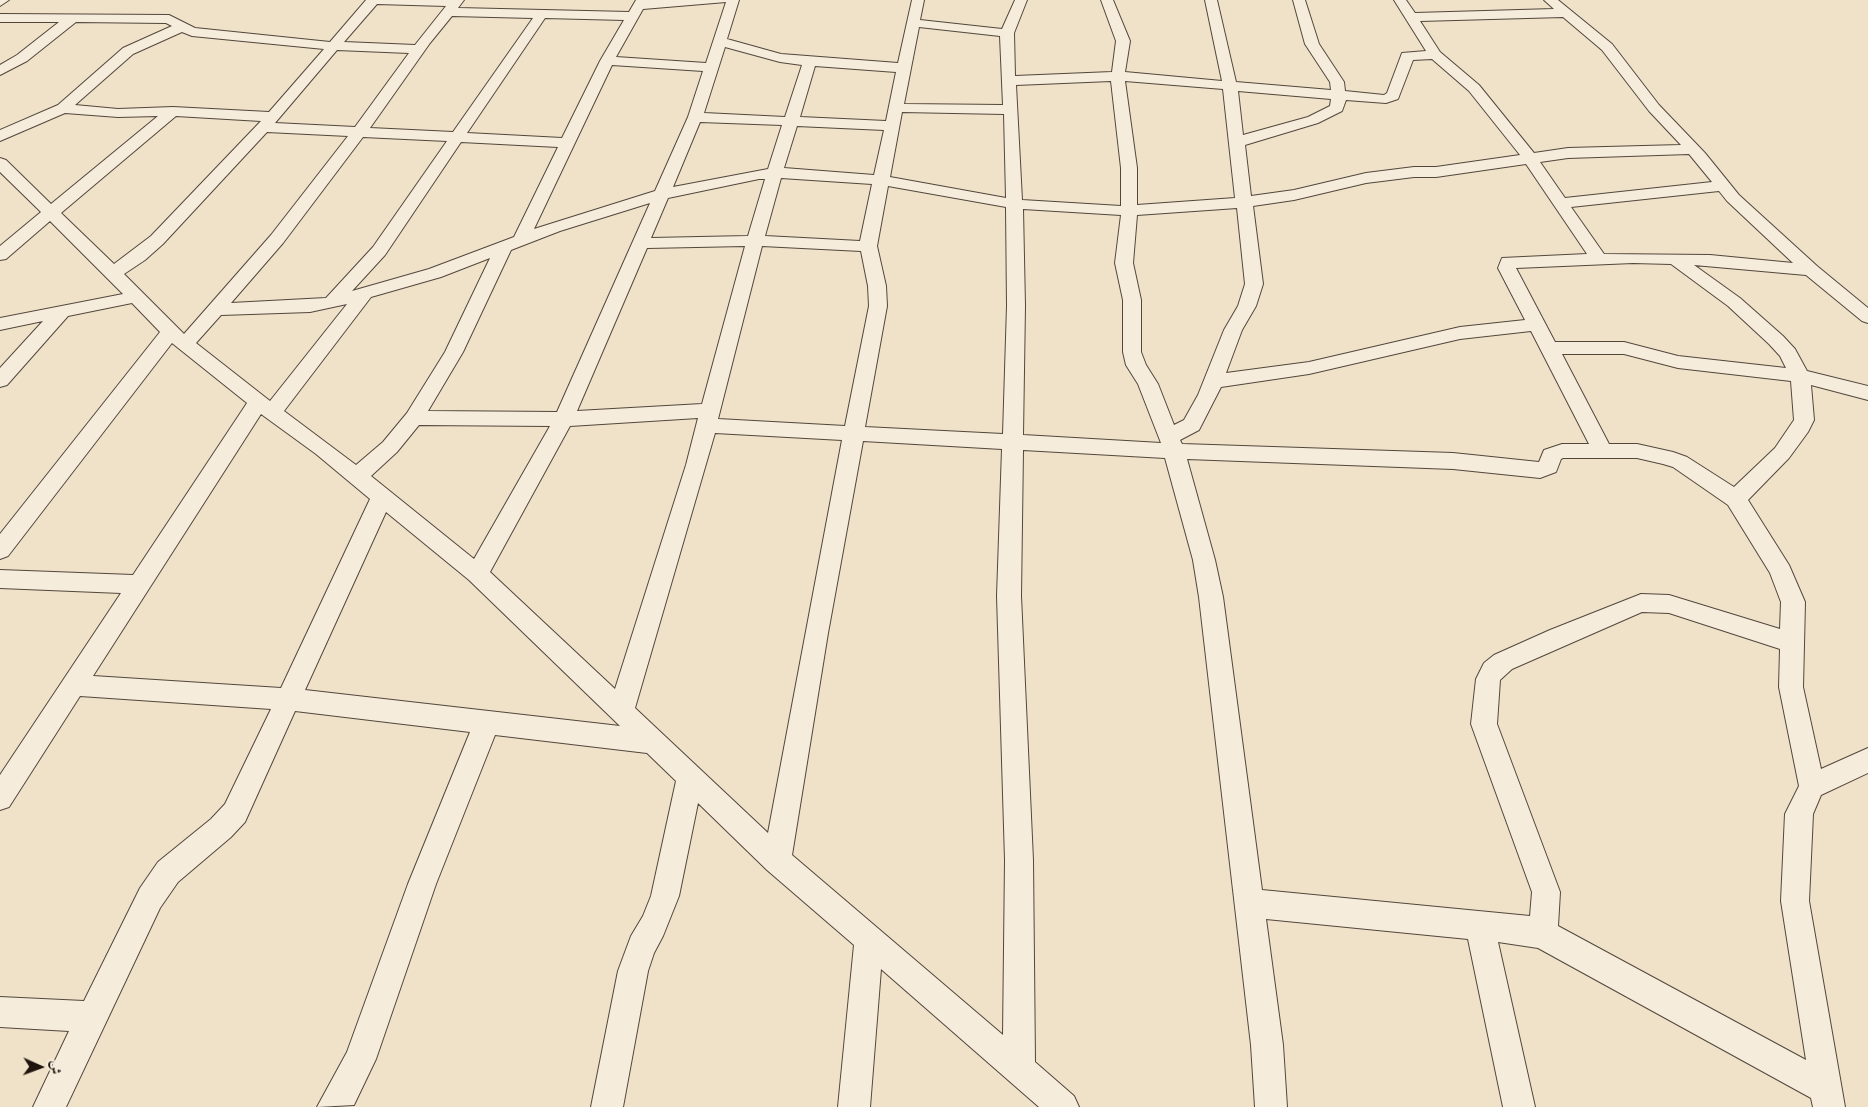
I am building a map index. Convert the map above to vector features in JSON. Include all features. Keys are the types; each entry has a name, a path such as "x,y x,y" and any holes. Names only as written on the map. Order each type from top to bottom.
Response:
{"street":[{"path":"113,273 139,256 157,240 268,122 375,0 454,5 541,15 720,0"},
{"path":"477,574 564,419 695,118 733,0"},
{"path":"777,860 853,432 878,306 877,286 868,246 918,0"},
{"path":"1019,1070 1019,860 1009,635 1016,306 1007,33 1020,0"},
{"path":"1107,0 1123,41 1118,76 1119,101 1129,168 1129,211 1124,263 1132,300 1132,352 1136,365 1148,384 1171,444 1204,560 1211,597 1267,1045 1270,1107"},
{"path":"1171,444 1192,425 1214,381 1233,330 1247,306 1254,284 1230,87 1211,0"},
{"path":"1237,142 1320,118 1336,108 1339,96 1337,82 1312,44 1300,0"},
{"path":"1400,0 1435,55 1474,88 1529,157 1599,259"},
{"path":"1464,0 1473,16"},
{"path":"1550,0 1607,47 1654,108 1693,149 1722,186 1811,270 1868,317"},
{"path":"0,550 177,338 216,308 277,239 454,5"},
{"path":"521,239 607,61 639,7"},
{"path":"1410,17 1565,13"},
{"path":"331,303 379,252 541,15"},
{"path":"0,18 169,19 192,32 333,46 419,49"},
{"path":"0,71 22,58 73,18"},
{"path":"914,23 1007,33"},
{"path":"0,136 63,108 128,51 181,27"},
{"path":"719,41 780,58 810,62 904,68"},
{"path":"1009,80 1118,76 1339,96 1392,98 1403,72 1406,56 1435,55"},
{"path":"607,61 710,67"},
{"path":"621,711 709,417 774,173 810,62"},
{"path":"63,108 124,113 173,111 360,131 568,143"},
{"path":"695,118 791,120 894,117 1011,110"},
{"path":"0,255 173,111"},
{"path":"216,308 310,306 331,303 435,274 503,248 521,239 662,194 751,175 774,173 881,180 1014,204 1129,211 1244,202 1309,192 1366,178 1414,172 1436,172 1529,157 1582,152 1693,149"},
{"path":"0,163 177,338 265,408 323,449 477,574 777,860 1062,1107"},
{"path":"1561,203 1722,186"},
{"path":"642,243 755,241 868,246"},
{"path":"357,476 390,447 414,418 454,352 503,248"},
{"path":"1602,451 1507,268 1508,262 1674,259 1710,260 1811,270"},
{"path":"1674,259 1734,302 1776,340 1788,353 1800,376 1804,420 1798,432 1782,453 1736,499"},
{"path":"0,798 138,584 265,408 365,292"},
{"path":"0,324 136,297"},
{"path":"0,380 63,311"},
{"path":"1214,381 1309,368 1460,333 1536,325"},
{"path":"1548,348 1624,348 1678,362 1800,376 1868,393"},
{"path":"414,418 564,419 709,417 853,432 1013,442 1171,444 1444,461 1540,470 1549,467 1551,455 1556,452 1637,451 1680,462 1736,499 1781,571 1793,602 1791,687 1812,786 1799,814 1795,901 1827,1098"},
{"path":"49,1107 150,898 168,872 221,828 235,813 382,497"},
{"path":"0,579 138,584"},
{"path":"1543,934 1546,892 1484,724 1488,678 1493,670 1503,662 1558,637 1641,603 1669,604 1792,643"},
{"path":"74,685 288,698 654,742"},
{"path":"332,1107 343,1094 360,1059 422,884 487,722"},
{"path":"1812,786 1868,760"},
{"path":"607,1107 633,971 641,946 660,911 665,896 690,777"},
{"path":"1248,903 1480,925 1543,934 1827,1098"},
{"path":"1480,925 1519,1107"},
{"path":"854,1107 869,938"},
{"path":"0,1012 93,1017"}]}
